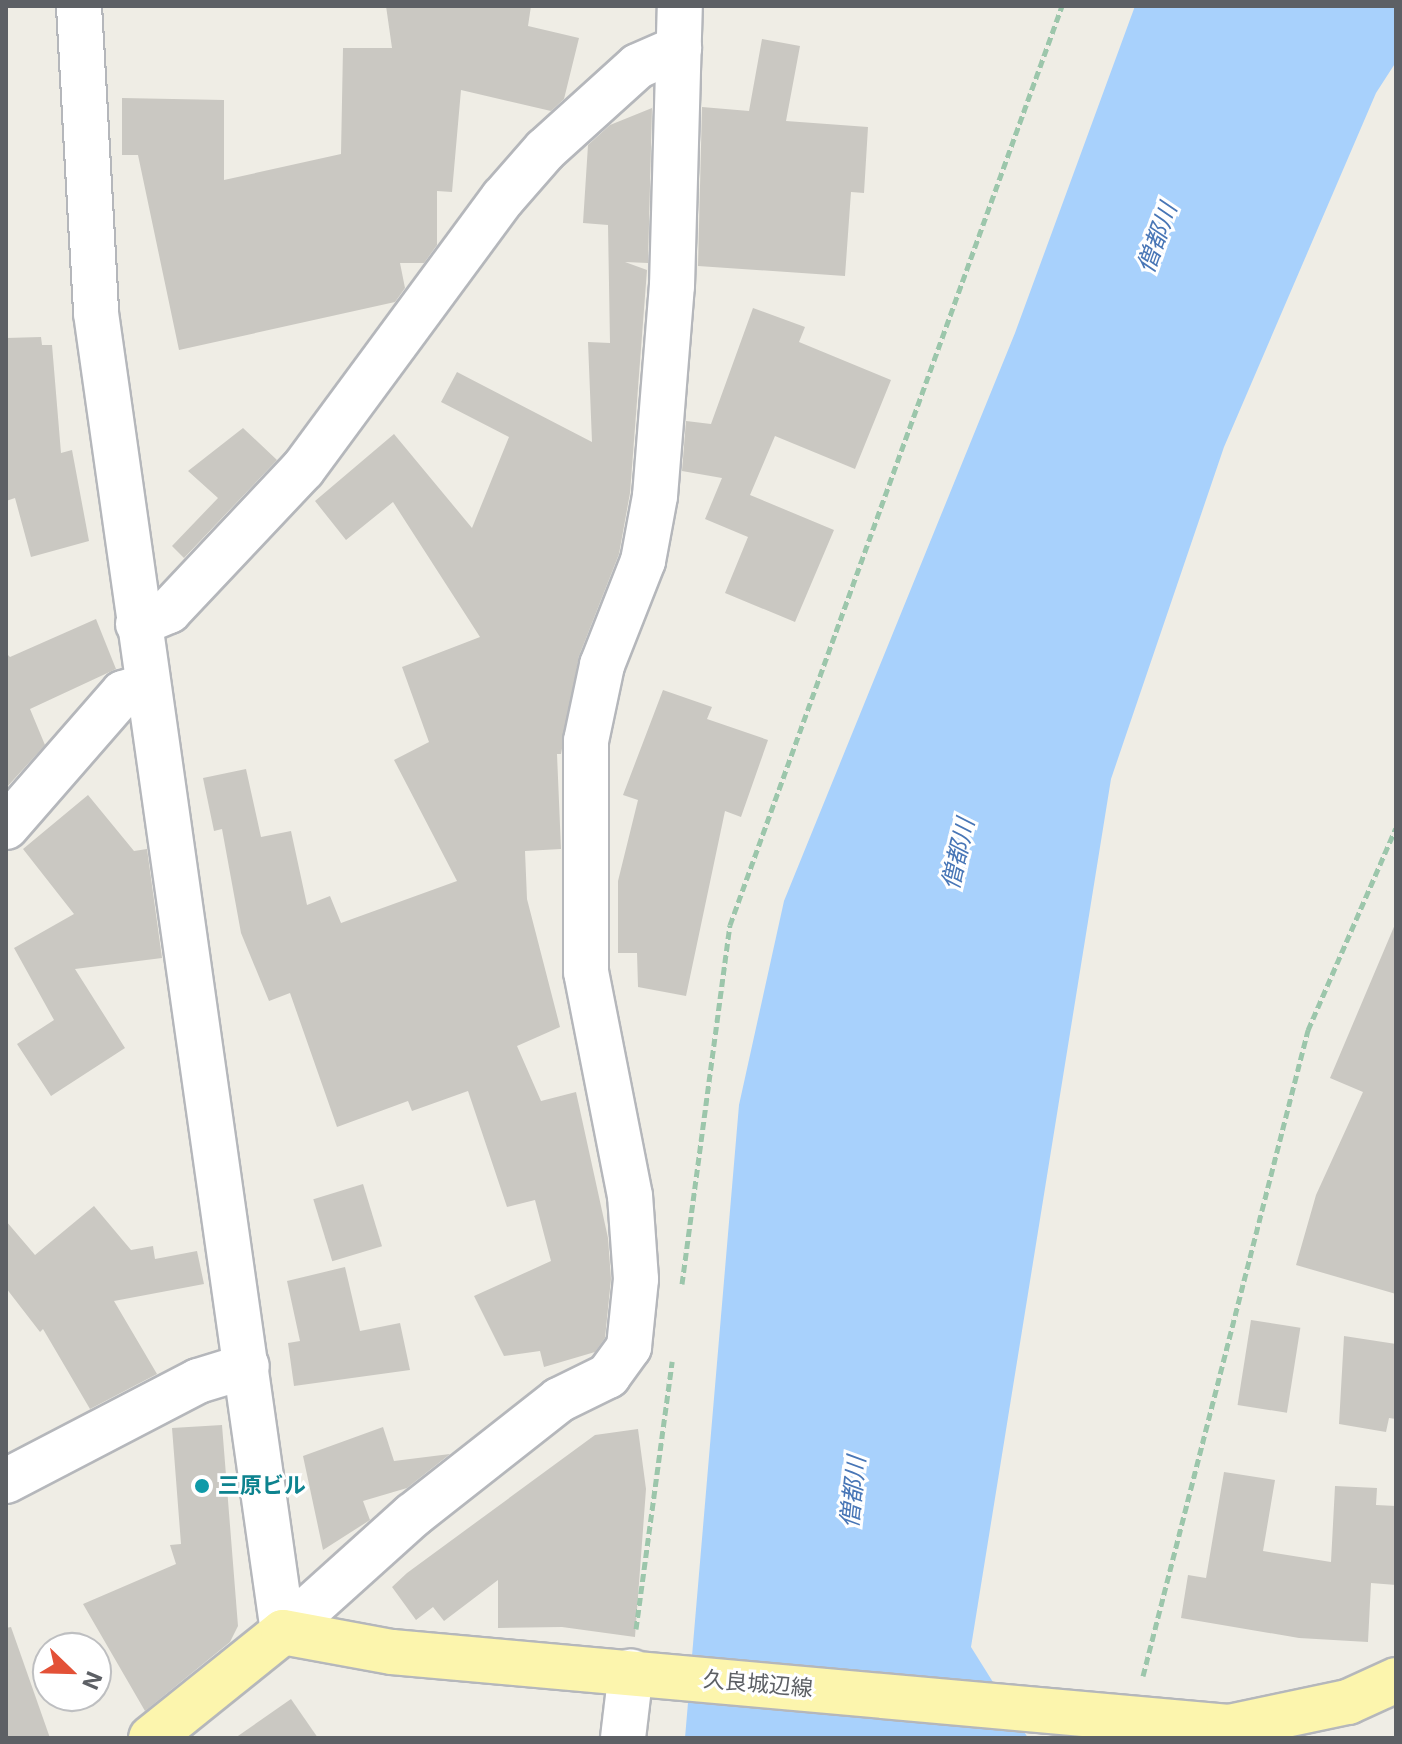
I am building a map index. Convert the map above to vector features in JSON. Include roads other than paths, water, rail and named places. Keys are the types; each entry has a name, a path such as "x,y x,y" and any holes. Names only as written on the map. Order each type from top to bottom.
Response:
{"main road":[{"name":"久良城辺線","path":"283,1632 392,1652 644,1672 1135,1724 1229,1727 1348,1702 1396,1680"},
{"path":"151,1738 283,1632"}],"street":[{"path":"79,6 96,313 146,686 247,1366 283,1632"},
{"path":"138,624 169,611 303,469 503,198 545,150 680,27"},
{"path":"283,1632 413,1515 547,1409 608,1376 629,1347 636,1279 630,1196 586,972 586,741 602,665 643,561 655,496 672,286 680,27"},
{"path":"6,827 123,693 146,686"},
{"path":"6,1481 198,1381 247,1366"},
{"path":"623,1738 644,1672"}],"water":[{"name":"僧都川","path":"1135,6 1396,6 1396,62 1376,93 1224,447 1111,779 971,1647 1028,1738 685,1738 739,1105 784,901 1015,333"}],"place":[{"name":"三原ビル","path":"202,1486"}]}
